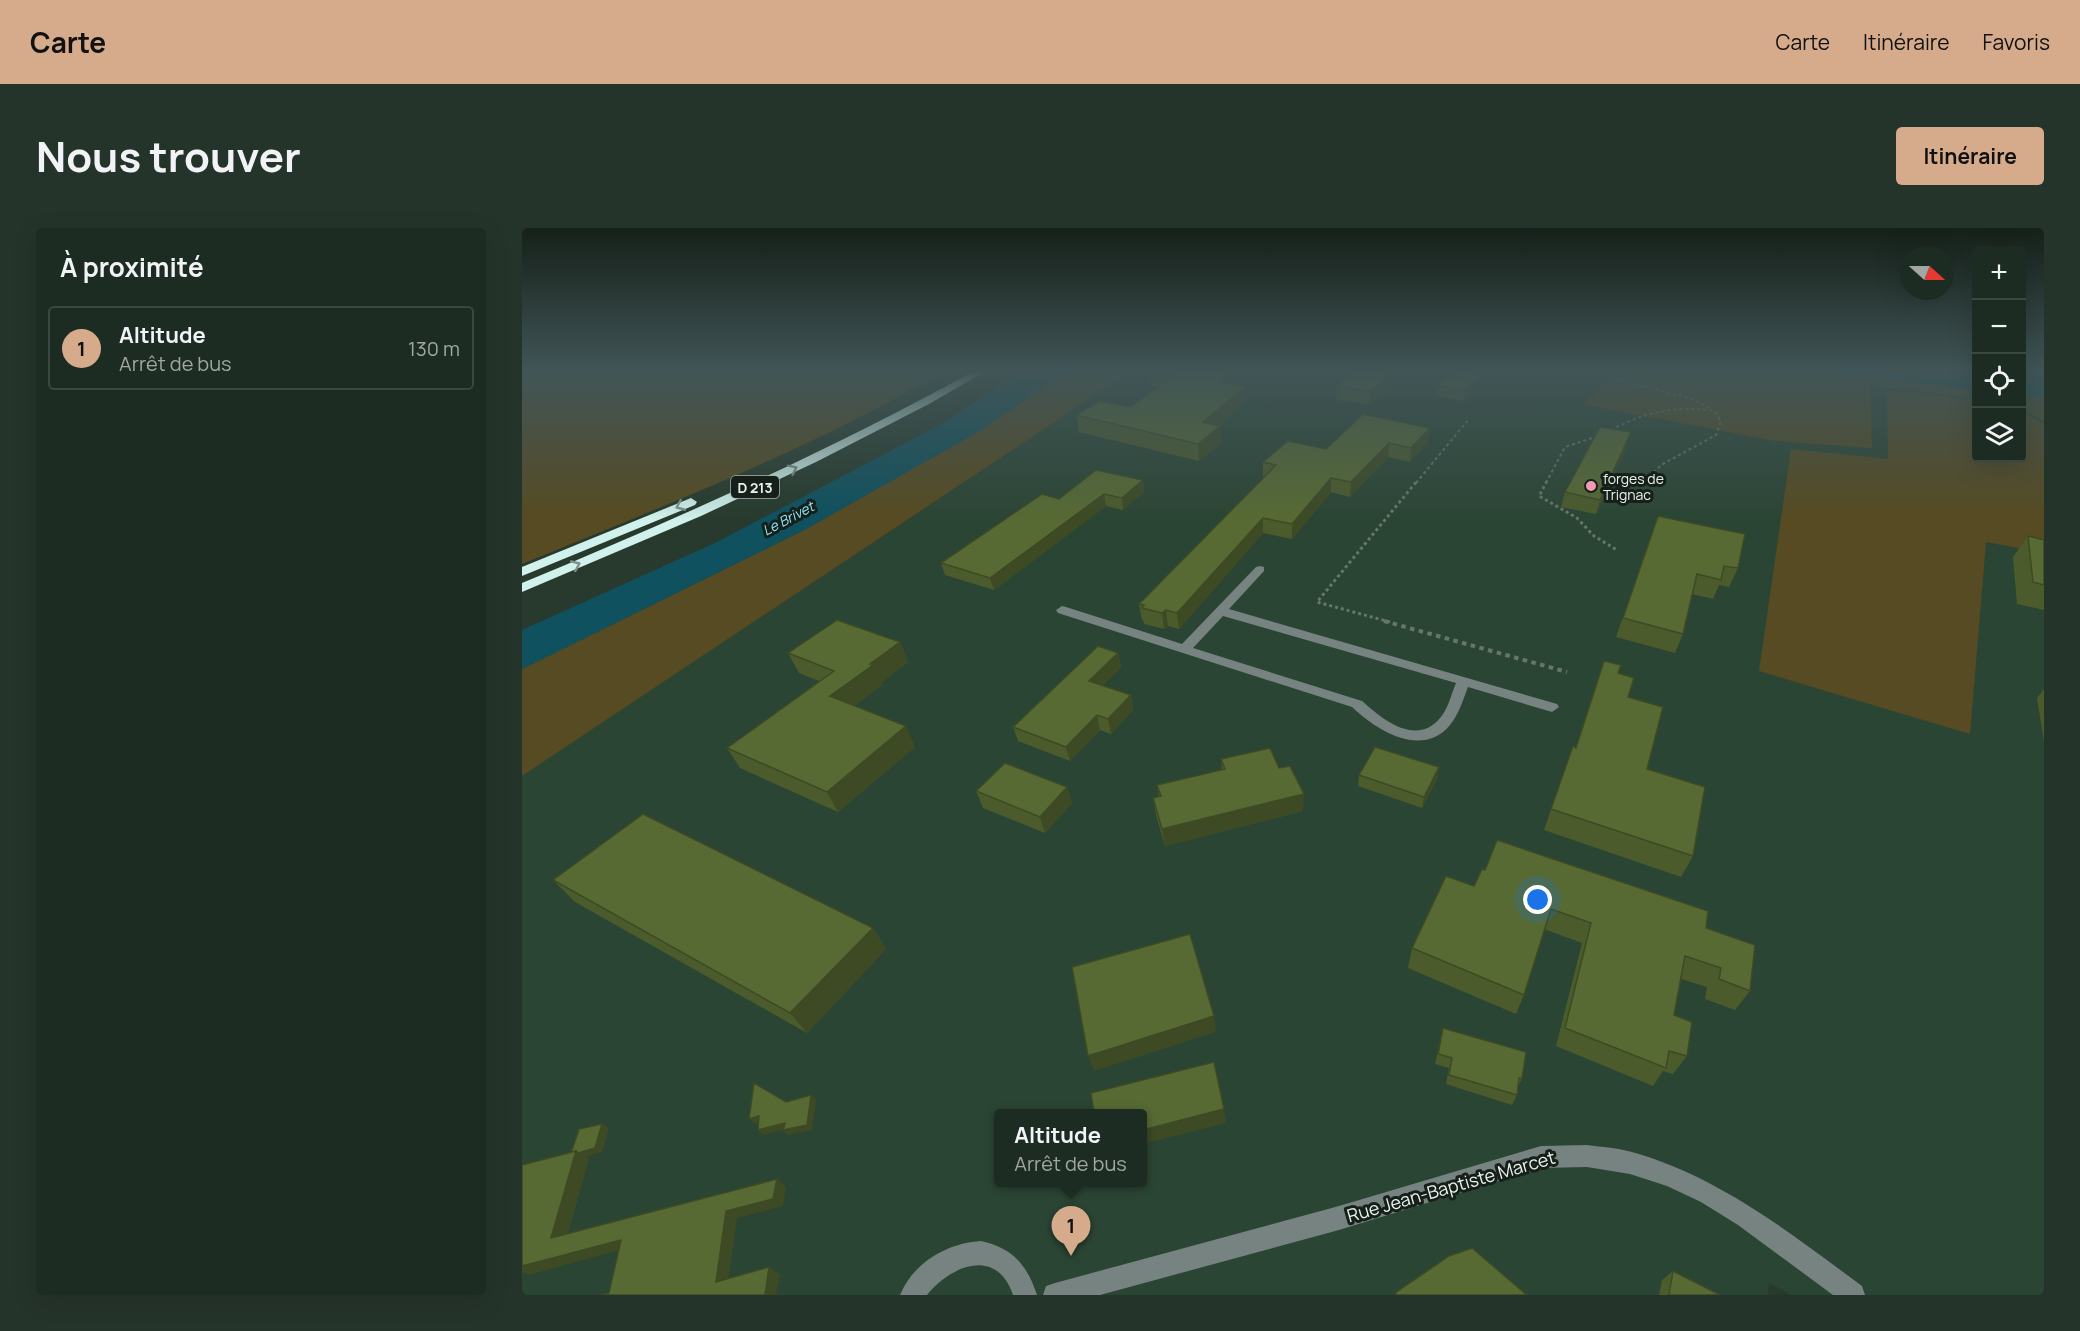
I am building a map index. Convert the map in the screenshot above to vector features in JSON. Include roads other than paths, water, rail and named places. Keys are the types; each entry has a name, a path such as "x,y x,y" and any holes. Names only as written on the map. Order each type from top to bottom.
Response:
{"highway":[{"name":"D 213","path":"522,572 778,462 863,421"},
{"name":"D 213","path":"522,588 767,481 889,421"}],"street":[{"path":"1185,649 1260,569"},
{"path":"1062,610 1357,704 1387,729 1408,736 1426,735 1443,724 1463,682"},
{"path":"1221,611 1552,707"},
{"name":"Rue Jean-Baptiste Marcet","path":"1055,1295 1339,1218 1541,1157 1587,1155 1633,1164 1689,1183 1722,1199 1853,1295"},
{"path":"912,1295 941,1265 960,1256 979,1253 997,1256 1012,1266 1022,1283 1025,1295"}],"water":[{"name":"Le Brivet","path":"945,421 994,421 806,529 522,669 522,630 717,542"}],"place":[{"name":"forges de Trignac","path":"1591,486"},
{"name":"Altitude","path":"1071,1256"}]}
